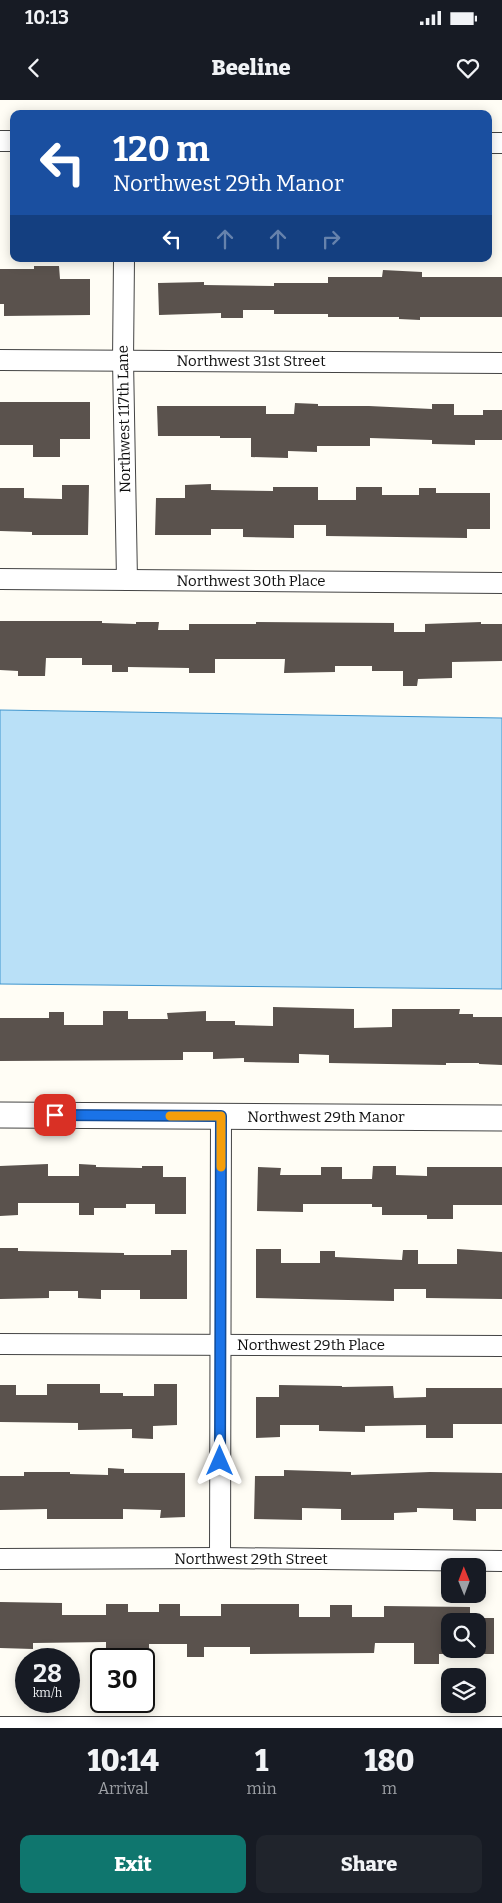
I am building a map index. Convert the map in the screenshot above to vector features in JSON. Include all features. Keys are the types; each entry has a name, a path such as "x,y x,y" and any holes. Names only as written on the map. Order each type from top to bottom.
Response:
{"street":[{"name":"Northwest 117th Lane","path":"124,262 123,360 127,580"},
{"name":"Northwest 31st Street","path":"0,360 502,363"},
{"name":"Northwest 30th Place","path":"0,579 502,583"},
{"name":"Northwest 29th Manor","path":"0,1115 502,1118"},
{"path":"220,1558 221,1116"},
{"name":"Northwest 29th Place","path":"0,1344 502,1346"},
{"name":"Northwest 29th Street","path":"0,1559 220,1558 502,1561"},
{"path":"0,1726 502,1728"}],"water":[{"path":"0,710 502,718 502,989 0,984"}],"building":[{"path":"34,266 59,266 60,279 90,279 90,315 4,316 4,304 0,304 0,269 34,269"},
{"path":"383,270 422,272 422,277 502,277 502,317 420,317 420,320 399,319 399,317 328,317 328,314 274,314 274,310 243,310 243,318 221,318 221,313 159,315 158,283 204,282 204,285 274,286 274,283 328,283 328,277 382,277"},
{"path":"0,402 90,402 90,439 60,439 60,457 33,457 33,445 0,445"},
{"path":"295,403 318,404 318,406 432,409 432,404 454,404 454,415 483,415 483,410 502,410 502,440 475,440 475,445 432,444 432,440 370,438 370,446 317,446 317,452 288,451 288,458 251,457 251,438 158,436 157,406 266,406 266,414 294,414"},
{"path":"211,484 211,490 273,491 273,487 318,487 318,500 356,500 356,487 382,487 382,495 419,495 419,488 436,488 436,493 490,493 490,529 467,529 467,538 326,536 326,525 294,525 294,538 243,537 243,529 211,529 211,535 155,535 156,498 185,498 185,485"},
{"path":"62,485 89,485 88,535 32,535 32,532 0,531 0,488 24,488 24,498 62,499"},
{"path":"0,621 102,621 102,623 136,624 136,622 159,622 158,630 189,630 189,624 256,624 256,622 394,623 394,632 425,632 425,624 481,622 481,624 502,624 502,661 452,662 452,678 418,679 417,686 403,686 403,671 372,671 372,666 335,666 335,672 284,673 285,659 215,659 215,673 189,673 189,668 128,667 128,672 112,672 112,665 82,665 82,658 46,658 45,676 18,676 18,671 0,670"},
{"path":"273,1007 354,1009 354,1028 392,1027 392,1009 460,1009 459,1014 473,1014 473,1017 502,1017 502,1065 479,1063 446,1063 446,1065 329,1063 329,1055 299,1054 299,1063 244,1062 244,1058 213,1059 213,1052 183,1052 183,1060 0,1061 0,1018 49,1018 49,1012 64,1012 64,1025 103,1025 103,1011 128,1011 128,1019 168,1019 167,1013 206,1011 206,1021 235,1021 235,1025 273,1026"},
{"path":"48,1164 48,1176 79,1176 79,1164 96,1165 96,1167 142,1168 142,1166 163,1166 163,1177 186,1177 186,1214 155,1214 155,1204 126,1204 126,1208 94,1208 94,1215 79,1215 79,1203 18,1203 18,1215 0,1216 0,1166"},
{"path":"373,1166 396,1166 396,1175 427,1176 427,1167 502,1167 502,1205 453,1205 453,1219 427,1219 427,1215 382,1215 382,1207 372,1207 372,1204 303,1204 303,1212 257,1211 258,1167 281,1168 280,1175 321,1175 321,1167 342,1167 342,1179 372,1179"},
{"path":"0,1248 18,1248 18,1251 124,1253 124,1255 171,1255 171,1250 187,1250 187,1299 140,1299 140,1290 101,1290 101,1299 78,1298 78,1291 49,1291 49,1298 0,1299"},
{"path":"256,1249 281,1249 281,1263 320,1263 320,1251 335,1251 335,1257 402,1260 403,1250 418,1250 418,1264 457,1264 457,1249 502,1252 502,1299 426,1298 426,1289 394,1289 394,1301 256,1298"},
{"path":"47,1384 100,1384 100,1393 123,1393 123,1396 154,1396 154,1384 177,1384 177,1425 153,1426 153,1439 132,1438 132,1429 78,1430 78,1423 0,1422 0,1385 16,1385 16,1395 47,1395"},
{"path":"279,1385 393,1386 394,1398 426,1397 426,1388 502,1388 502,1424 453,1424 453,1438 426,1438 426,1425 365,1426 365,1432 319,1431 319,1425 280,1425 280,1437 256,1438 256,1397 279,1397"},
{"path":"108,1468 124,1469 124,1473 185,1473 185,1517 160,1518 161,1510 123,1509 123,1519 47,1519 47,1509 0,1510 0,1476 24,1476 24,1472 70,1472 70,1474 108,1475"},
{"path":"284,1470 351,1472 351,1475 430,1472 502,1473 502,1509 476,1509 476,1521 453,1520 453,1509 417,1508 417,1512 394,1513 394,1520 341,1520 341,1509 302,1508 302,1520 254,1519 255,1476 284,1476"},
{"path":"0,1602 62,1603 62,1615 106,1615 106,1604 128,1604 128,1612 159,1612 159,1604 180,1604 180,1616 221,1616 221,1604 299,1604 299,1617 330,1617 330,1605 352,1605 352,1617 384,1617 384,1606 470,1607 470,1613 441,1613 441,1654 439,1654 439,1664 414,1664 414,1643 375,1643 374,1653 250,1654 250,1647 204,1647 204,1657 187,1657 187,1644 149,1644 149,1648 106,1648 106,1642 33,1643 33,1648 0,1648"},
{"path":"486,1618 494,1618 494,1654 486,1654"}],"slow traffic":[{"path":"170,1116 221,1116 221,1167"}],"route":[{"path":"55,1115 221,1116 220,1461"}]}
